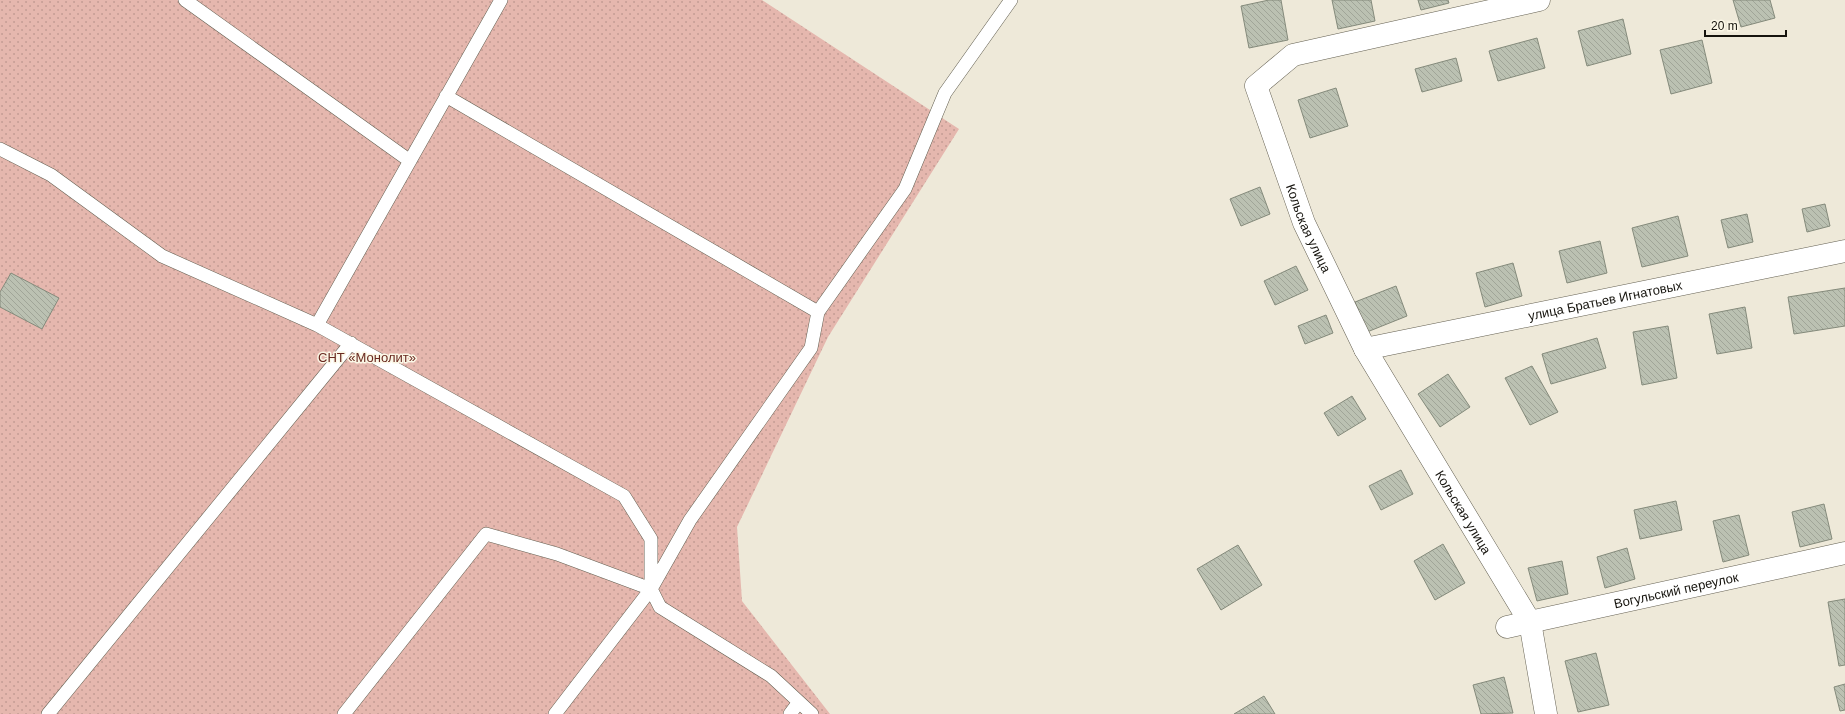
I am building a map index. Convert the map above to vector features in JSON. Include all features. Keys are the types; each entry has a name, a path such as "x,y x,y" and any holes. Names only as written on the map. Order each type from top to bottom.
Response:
{"street":[{"name":"Кольская улица","path":"1530,622 1365,349 1304,223 1256,86 1293,55 1539,0"},
{"name":"улица Братьев Игнатовых","path":"1365,349 1845,251"},
{"name":"Вогульский переулок","path":"1507,626 1845,554"},
{"path":"1530,622 1546,714"}],"lane":[{"path":"185,0 410,161"},
{"path":"317,325 500,0"},
{"path":"555,714 651,589 690,520 810,348 818,312 905,190 945,93 1011,0"},
{"path":"446,96 818,312"},
{"path":"0,149 51,175 162,256 317,325 624,496 651,539 651,589 660,607 771,676 812,714"},
{"path":"48,714 351,344"},
{"path":"344,714 486,534 557,554 651,589"},
{"path":"790,714 799,702"}],"green space":[{"name":"СНТ «Монолит»","path":"0,0 762,0 959,129 828,337 737,527 742,601 830,714 0,714"}],"building":[{"path":"1269,0 1281,0 1288,40 1249,48 1241,6"},
{"path":"1332,0 1371,0 1375,21 1338,29"},
{"path":"1418,0 1448,0 1449,3 1421,10"},
{"path":"1733,0 1770,0 1775,18 1741,27"},
{"path":"1623,19 1631,54 1587,66 1578,31"},
{"path":"1537,38 1545,68 1498,81 1489,51"},
{"path":"1702,40 1712,83 1671,94 1660,50"},
{"path":"1456,58 1462,81 1422,92 1415,69"},
{"path":"1336,88 1348,126 1310,138 1298,100"},
{"path":"1260,187 1270,214 1241,226 1230,199"},
{"path":"1825,204 1830,226 1807,232 1802,209"},
{"path":"1747,214 1753,242 1728,248 1721,220"},
{"path":"1678,216 1688,256 1642,267 1632,228"},
{"path":"1600,241 1607,273 1567,283 1559,251"},
{"path":"1513,263 1522,296 1485,307 1476,273"},
{"path":"1296,266 1308,290 1275,305 1264,281"},
{"path":"11,273 59,298 42,329 0,307 0,292"},
{"path":"1396,286 1407,316 1367,332 1355,302"},
{"path":"1845,288 1845,326 1794,334 1788,297"},
{"path":"1745,307 1752,348 1717,354 1709,314"},
{"path":"1326,315 1333,333 1305,344 1298,326"},
{"path":"1668,326 1677,378 1642,385 1633,332"},
{"path":"1597,338 1606,368 1551,384 1542,354"},
{"path":"1532,366 1558,412 1530,425 1505,378"},
{"path":"1448,374 1470,407 1440,427 1418,394"},
{"path":"1352,396 1366,419 1338,436 1324,413"},
{"path":"1401,470 1413,494 1381,510 1369,486"},
{"path":"1676,501 1682,530 1640,539 1634,510"},
{"path":"1824,504 1832,539 1800,547 1792,512"},
{"path":"1739,515 1749,555 1723,562 1713,521"},
{"path":"1443,544 1465,583 1435,600 1414,561"},
{"path":"1238,545 1262,585 1221,610 1197,569"},
{"path":"1627,548 1635,579 1605,588 1597,557"},
{"path":"1562,561 1568,594 1537,601 1528,568"},
{"path":"1845,599 1845,665 1839,666 1828,602"},
{"path":"1596,653 1609,705 1578,712 1565,661"},
{"path":"1504,677 1513,713 1481,714 1473,685"},
{"path":"1845,684 1845,710 1840,711 1834,687"},
{"path":"1264,696 1275,714 1234,714"}]}
